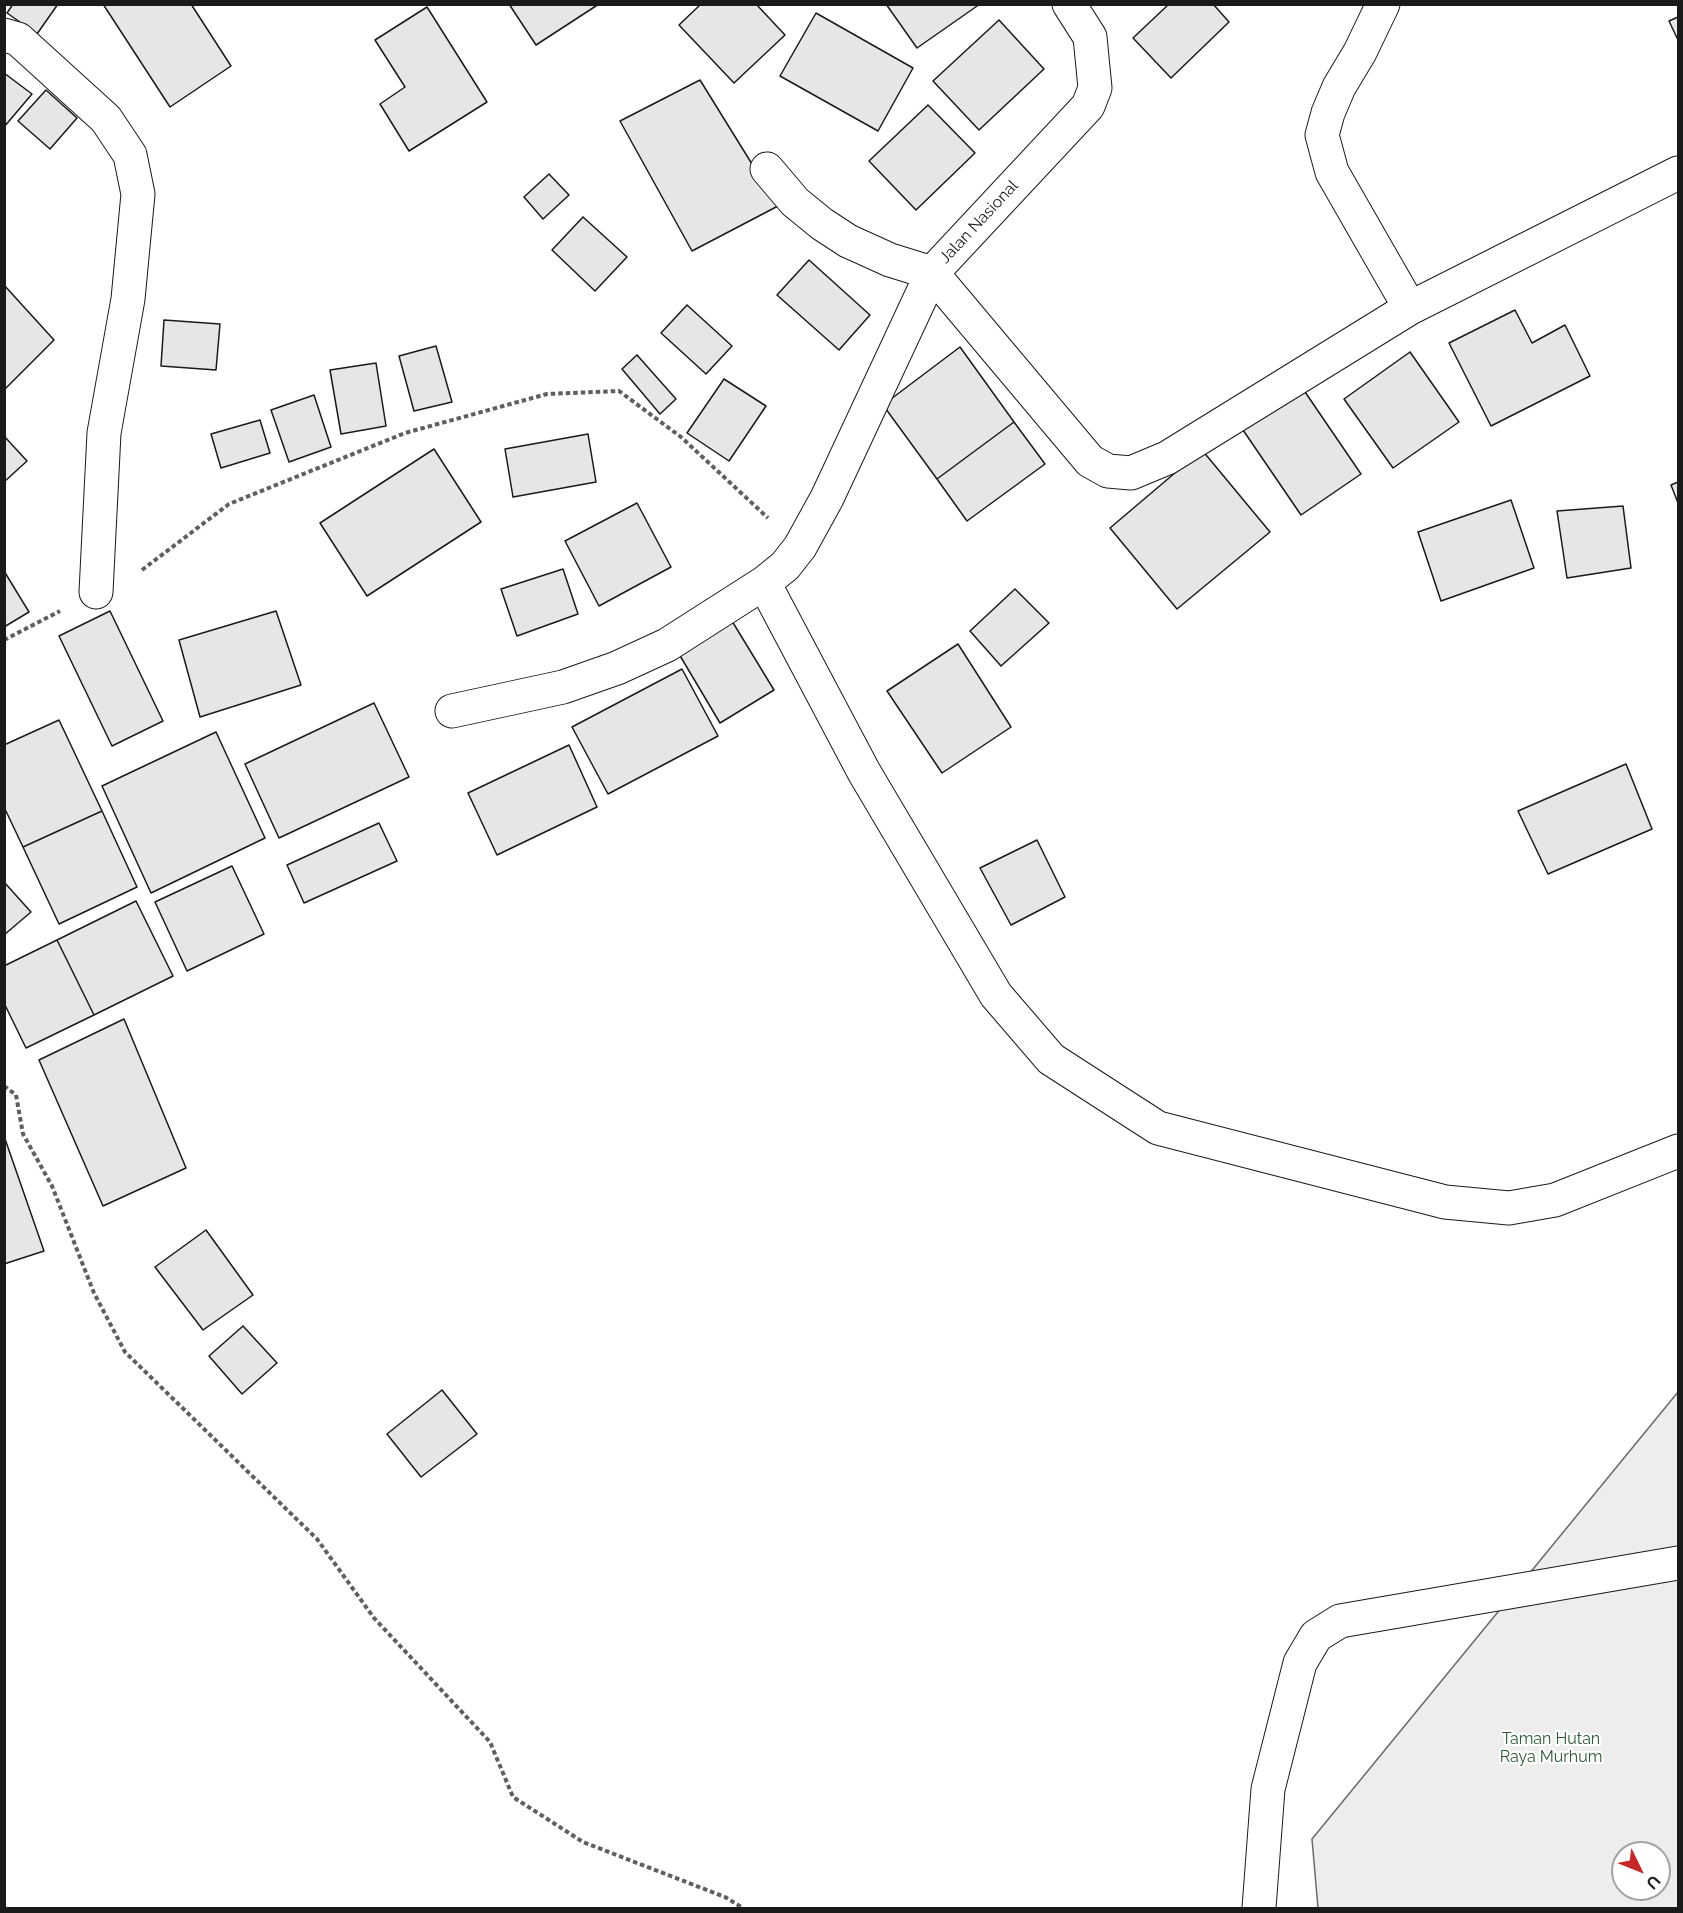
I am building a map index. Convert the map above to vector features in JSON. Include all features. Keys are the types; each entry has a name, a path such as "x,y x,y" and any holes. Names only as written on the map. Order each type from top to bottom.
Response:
{"street":[{"name":"Jalan Nasional","path":"767,169 795,202 848,241 890,260 932,273 1088,106 1095,88 1090,37 1069,4"},
{"path":"1383,4 1360,52 1339,87 1322,135 1332,172 1410,308"},
{"path":"4,35 18,39 106,118 130,155 138,194 128,299 104,433 96,592"},
{"path":"452,711 563,687 617,668 667,645 764,583 785,566 800,548 827,498 932,273 1090,461 1108,471 1131,473 1167,458 1410,308 1678,173"},
{"path":"764,583 864,772 996,995 1051,1059 1158,1128 1445,1202 1509,1208 1556,1200 1678,1151"},
{"path":"1259,1908 1268,1789 1300,1663 1316,1636 1340,1621 1678,1563"}],"path":[{"path":"4,640 143,569 229,504 405,433 547,394 619,391 681,437 800,548"},
{"path":"4,1086 16,1095 23,1134 52,1186 94,1293 125,1352 317,1539 374,1618 490,1742 513,1797 583,1842 725,1897 743,1908"}],"shaded area":[{"name":"Taman Hutan Raya Murhum","path":"1678,1392 1678,1908 1318,1908 1312,1839"}],"building":[{"path":"13,4 58,4 37,34 7,13"},
{"path":"103,4 191,4 231,66 170,107"},
{"path":"509,4 599,4 536,45"},
{"path":"701,4 756,4 785,35 734,83 679,25"},
{"path":"886,4 980,4 917,48"},
{"path":"1169,4 1213,4 1229,22 1171,78 1133,38"},
{"path":"427,7 487,102 409,151 380,104 405,87 375,40"},
{"path":"816,13 913,68 878,131 780,76"},
{"path":"1678,17 1678,40 1669,21"},
{"path":"999,20 1044,69 979,130 933,81"},
{"path":"4,73 32,94 4,127"},
{"path":"700,80 778,206 692,251 620,121"},
{"path":"46,90 77,118 50,149 18,121"},
{"path":"928,105 975,153 916,210 869,161"},
{"path":"549,174 569,195 543,219 524,197"},
{"path":"583,217 627,257 595,291 552,250"},
{"path":"809,260 870,315 839,350 777,295"},
{"path":"4,285 54,340 4,390"},
{"path":"687,305 732,346 706,374 661,333"},
{"path":"1515,310 1532,343 1565,325 1590,376 1491,426 1449,343"},
{"path":"164,320 220,324 216,370 161,366"},
{"path":"436,346 452,402 414,411 399,356"},
{"path":"960,347 1014,422 937,479 883,405"},
{"path":"1410,352 1459,422 1393,468 1344,399"},
{"path":"637,355 676,399 660,414 622,369"},
{"path":"376,363 386,426 341,434 330,370"},
{"path":"724,379 766,406 729,461 687,433"},
{"path":"1303,389 1361,474 1301,515 1243,430"},
{"path":"314,395 331,447 289,462 271,410"},
{"path":"260,420 270,453 221,468 211,434"},
{"path":"1014,422 1045,464 967,521 937,479"},
{"path":"588,434 596,482 513,497 505,449"},
{"path":"4,436 27,461 4,482"},
{"path":"434,449 481,522 367,596 320,523"},
{"path":"1202,450 1270,532 1177,609 1110,528"},
{"path":"1678,482 1678,503 1671,485"},
{"path":"1511,500 1534,568 1441,601 1418,532"},
{"path":"637,503 671,567 599,606 565,541"},
{"path":"1623,506 1631,568 1567,578 1557,511"},
{"path":"563,569 578,614 517,636 501,589"},
{"path":"4,571 29,612 4,627"},
{"path":"1015,589 1049,623 1001,666 970,631"},
{"path":"110,611 163,721 112,746 59,636"},
{"path":"276,611 301,685 200,717 179,640"},
{"path":"732,621 774,690 720,723 679,654"},
{"path":"958,644 1011,727 942,773 887,691"},
{"path":"682,669 718,736 608,794 572,727"},
{"path":"374,703 409,777 279,838 245,764"},
{"path":"59,720 102,811 23,847 4,807 4,745"},
{"path":"216,732 265,838 151,893 102,786"},
{"path":"569,745 597,807 497,855 468,793"},
{"path":"1626,764 1652,829 1548,874 1518,811"},
{"path":"102,811 137,887 59,924 23,847"},
{"path":"379,823 397,861 304,903 287,865"},
{"path":"1037,840 1065,897 1011,925 980,868"},
{"path":"232,866 264,934 187,971 155,902"},
{"path":"4,882 31,912 4,935"},
{"path":"136,901 173,976 94,1015 57,940"},
{"path":"57,940 94,1015 26,1048 4,1003 4,966"},
{"path":"124,1019 186,1168 103,1206 39,1060"},
{"path":"4,1136 44,1251 4,1264"},
{"path":"206,1230 253,1295 203,1330 155,1267"},
{"path":"243,1326 277,1363 242,1394 209,1356"},
{"path":"442,1390 477,1434 421,1477 387,1434"}]}
